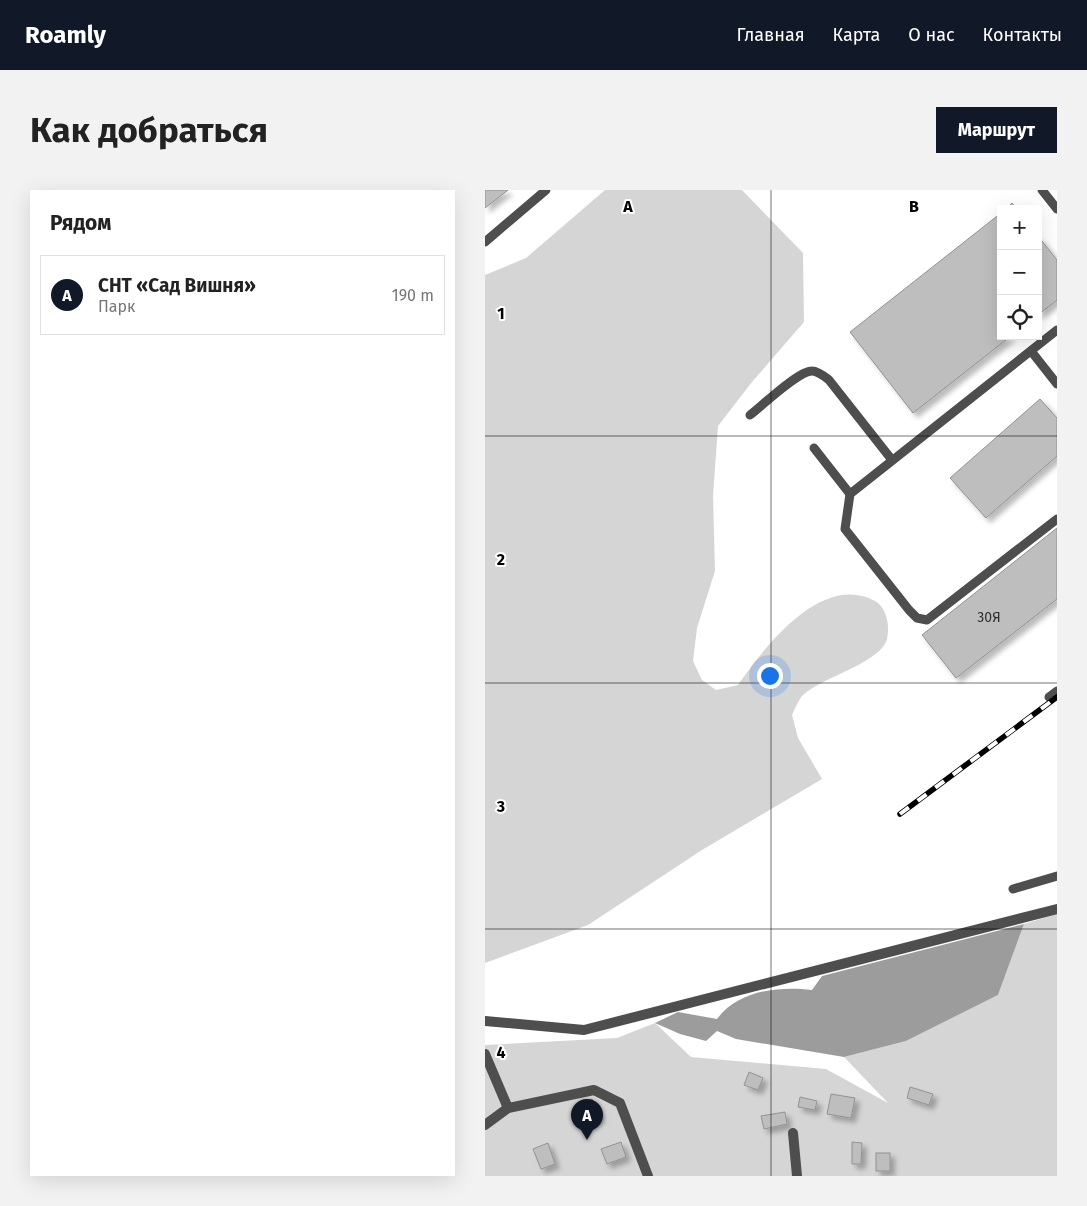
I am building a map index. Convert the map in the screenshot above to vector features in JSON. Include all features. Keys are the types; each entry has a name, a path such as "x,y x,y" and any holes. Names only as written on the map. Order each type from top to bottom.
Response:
{"street":[{"path":"485,1021 584,1030 1057,908"},
{"path":"485,1054 508,1108"},
{"path":"485,1125 508,1108 594,1090 619,1102 648,1176"},
{"path":"793,1134 797,1176"}],"lane":[{"path":"485,242 547,190"},
{"path":"1042,190 1057,209"},
{"path":"1057,330 850,494 845,530 909,610 917,618 927,620 1057,519"},
{"path":"1031,351 1057,384"},
{"path":"750,415 799,377 810,371 819,373 829,380 892,460"},
{"path":"814,448 850,494"},
{"path":"1049,697 1057,691"},
{"path":"1013,889 1057,876"}],"shaded area":[{"path":"605,190 742,190 803,253 804,322 752,382 718,426 713,496 715,571 697,628 693,661 702,680 716,690 738,685 763,652 796,618 815,605 834,597 855,595 875,601 882,608 887,618 888,634 882,648 863,663 823,682 803,695 792,715 798,738 822,779 702,850 588,925 485,963 485,275 526,258"},
{"path":"1057,914 1057,1176 485,1176 485,1045 617,1038 655,1023 691,1057 826,1069 888,1103 844,1057 906,1041 998,995 1024,924"},
{"path":"1024,924 998,995 906,1041 844,1057 736,1039 717,1031 706,1041 680,1034 655,1023 678,1012 717,1019 736,1002 760,992 787,989 812,990 822,976"}],"building":[{"path":"485,190 508,190 485,208"},
{"path":"997,216 997,340 1006,340 913,413 850,332"},
{"path":"1042,241 1057,260 1057,300 1042,312"},
{"path":"1040,399 1057,418 1057,456 986,518 950,478"},
{"path":"1057,528 1057,599 956,678 922,635"},
{"path":"749,1072 763,1078 758,1090 744,1085"},
{"path":"910,1087 933,1094 929,1105 907,1098"},
{"path":"831,1094 855,1098 851,1118 827,1114"},
{"path":"800,1097 817,1101 815,1110 798,1107"},
{"path":"592,1099 600,1118 584,1124 577,1105"},
{"path":"785,1112 787,1124 764,1129 761,1116"},
{"path":"621,1142 626,1157 607,1164 601,1149"},
{"path":"852,1142 862,1143 861,1164 852,1164"},
{"path":"548,1143 555,1164 541,1169 533,1149"},
{"path":"876,1153 890,1153 890,1171 876,1171"}],"railway":[{"path":"900,814 1057,697"}],"place":[{"name":"СНТ «Сад Вишня»","path":"587,1140"}]}
